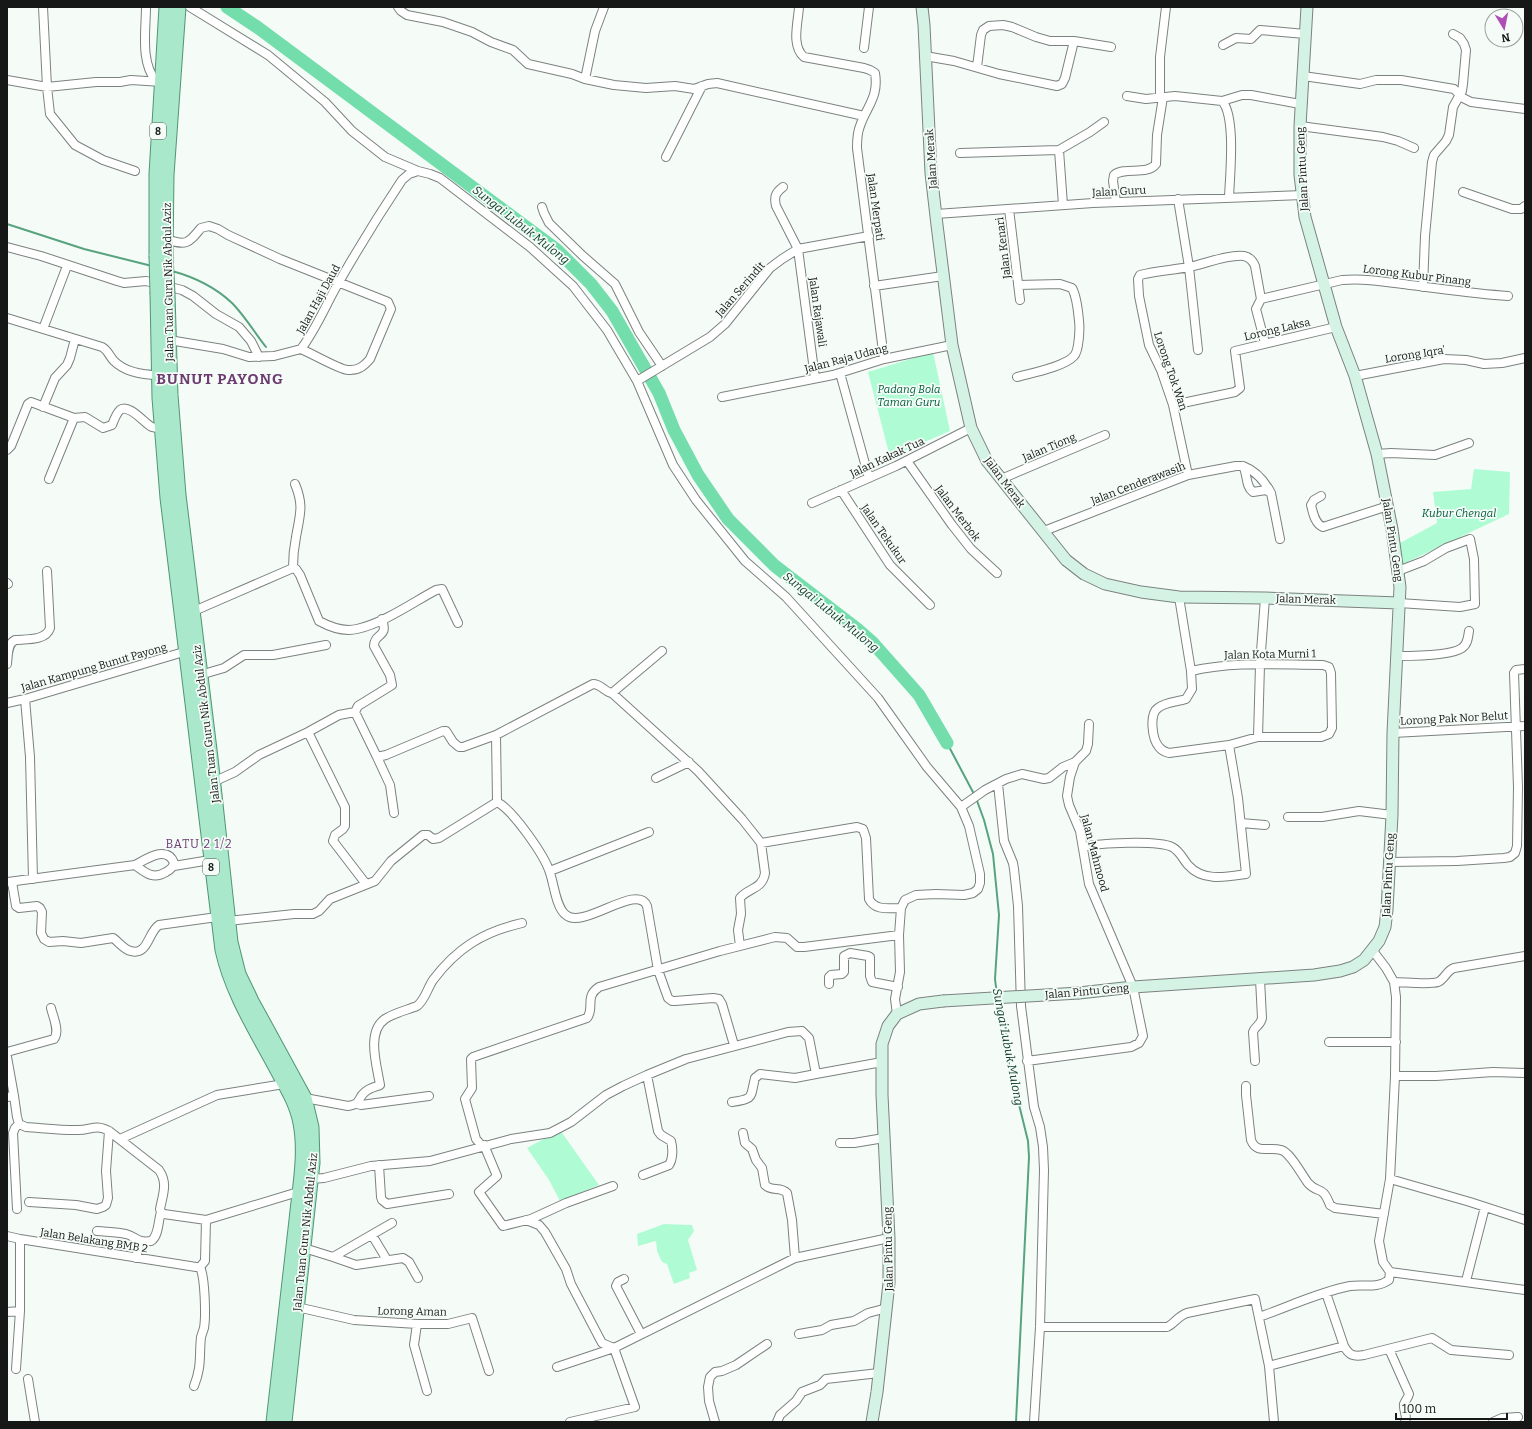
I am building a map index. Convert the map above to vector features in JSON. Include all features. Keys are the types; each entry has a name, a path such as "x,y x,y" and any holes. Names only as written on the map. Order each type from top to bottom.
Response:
{"main road":[{"name":"Jalan Merak","path":"922,7 931,173 952,345 972,428 987,461 1014,496 1044,531 1066,560 1090,578 1105,584 1179,597 1265,598 1399,603"},
{"name":"Jalan Pintu Geng","path":"872,1422 889,1283 889,1238 882,1095 882,1044 888,1026 897,1014 919,1004 943,1001 1079,993 1133,986 1314,976 1353,967 1364,960 1380,941 1385,927 1392,815 1393,732 1400,587 1388,506 1377,454 1356,376 1336,327 1305,217 1300,175 1300,104 1307,7"},
{"name":"Jalan Tuan Guru Nik Abdul Aziz","path":"178,8 159,82 156,174 162,294 159,375 167,498 187,651 210,860 222,919 231,942 239,974 252,1001 305,1098 312,1127 313,1151 311,1179 297,1307 273,1422"},
{"name":"Jalan Tuan Guru Nik Abdul Aziz","path":"161,255 166,239 167,174 178,8"},
{"name":"Jalan Tuan Guru Nik Abdul Aziz","path":"162,294 169,340 170,395 180,502 213,782 222,919 222,950 230,978 243,1008 295,1103 300,1123 302,1146 290,1278 284,1368 285,1422"},
{"path":"170,516 172,507 176,503 180,502"}],"street":[{"path":"43,7 50,114 75,146 103,160 135,171"},
{"path":"146,7 146,53 151,76 159,82"},
{"path":"398,7 400,11 407,15 443,22 472,32 491,42 513,50 528,64 572,74 585,79 614,85 646,88 675,86 694,89 717,83 864,116"},
{"path":"585,79 595,31 604,7"},
{"name":"Jalan Merpati","path":"799,7 796,42 798,52 804,57 864,68 875,73 876,90 872,102 859,127 857,148 884,359"},
{"path":"864,48 869,7"},
{"path":"1116,202 1113,181 1114,175 1120,172 1150,169 1156,164 1161,97 1160,57 1166,7"},
{"path":"178,8 268,55 325,102 352,131 371,147 385,156 418,171 440,178 530,247 573,286 607,330 638,380 673,465 696,500 745,561 786,597 878,698 927,767 965,804 980,874 980,883 978,889 973,893 964,895 936,894 910,896 905,900 901,908 899,935 900,972 895,999 897,1014"},
{"path":"977,68 981,35 989,26 1003,25 1050,41 1074,41 1110,47"},
{"path":"1223,45 1236,38 1251,39 1260,30 1305,34"},
{"path":"1423,287 1432,162 1434,155 1449,136 1453,108 1460,95 1463,84 1466,50 1460,38 1453,34"},
{"path":"925,56 1007,76 1060,86 1065,78 1074,41"},
{"path":"1303,76 1361,84 1376,80 1401,80 1452,89 1463,98 1471,102 1525,109"},
{"path":"7,80 47,86 109,81 159,82"},
{"path":"666,157 702,86"},
{"path":"1127,96 1146,99 1175,96 1224,103 1242,95 1251,95 1300,104"},
{"path":"1224,103 1229,119 1231,150 1229,197"},
{"path":"960,153 1059,150 1104,122"},
{"path":"1300,126 1388,138 1414,148"},
{"path":"1059,150 1063,205"},
{"name":"Jalan Haji Daud","path":"169,340 260,357 274,356 301,349 313,332 339,282 367,235 402,180 409,174 418,171"},
{"name":"Jalan Rajawali","path":"783,186 775,194 776,206 798,249 816,378"},
{"path":"1463,192 1512,209 1521,209 1525,206"},
{"name":"Jalan Guru","path":"936,214 1116,202 1303,195"},
{"path":"1178,199 1198,350"},
{"path":"542,207 544,214 550,223 583,256 615,284 660,367"},
{"name":"Jalan Kenari","path":"1009,209 1020,300"},
{"path":"166,239 180,244 187,243 192,240 201,228 209,226 218,228 228,235 280,259 388,302 390,305 391,309 370,359 365,365 357,370 346,371 301,349"},
{"name":"Jalan Serindit","path":"638,380 694,348 720,328 770,268 798,249 869,236"},
{"path":"7,247 41,256 67,266 124,283 146,281 182,290 194,296 216,314 239,327 252,341 260,357"},
{"path":"1188,267 1237,256 1246,256 1254,262 1261,299 1256,309 1265,343"},
{"path":"43,329 67,266"},
{"name":"Lorong Tok Wan","path":"1188,267 1140,275 1138,279 1139,296 1148,344 1161,370 1173,405 1188,474"},
{"path":"874,286 943,276"},
{"name":"Lorong Kubur Pinang","path":"1261,299 1342,280 1353,279 1460,292 1508,296"},
{"name":"Jalan Kenari","path":"1017,377 1061,364 1075,356 1078,350 1080,325 1077,304 1072,288 1060,284 1018,284"},
{"path":"7,318 107,350 114,362 134,373 159,375"},
{"name":"Lorong Laksa","path":"1173,405 1236,392 1240,388 1235,351 1336,327"},
{"path":"42,407 55,378 67,365 75,339"},
{"name":"Jalan Raja Udang","path":"722,397 840,373 884,359 952,345"},
{"name":"Lorong Iqra'","path":"1356,376 1444,359 1466,360 1484,364 1502,363 1525,358"},
{"path":"840,373 869,478"},
{"path":"7,450 11,446 28,404 34,403 74,418 81,416 85,417 100,426 106,427 112,425 121,409 126,408 131,410 152,427 162,429"},
{"path":"49,479 74,418"},
{"name":"Jalan Kakak Tua","path":"812,503 907,461 972,428"},
{"name":"Jalan Tiong","path":"1001,479 1106,435"},
{"path":"1377,454 1391,453 1435,455 1470,443"},
{"name":"Jalan Merbok","path":"907,461 952,525 971,549 997,573"},
{"path":"1243,466 1246,470 1247,485 1253,492 1266,490 1271,493"},
{"path":"1243,466 1250,468 1261,478 1271,493 1280,539"},
{"name":"Jalan Cenderawasih","path":"1044,531 1188,474 1243,466"},
{"path":"293,568 295,538 301,508 301,500 295,484"},
{"name":"Jalan Tekukur","path":"841,490 890,564 930,604"},
{"path":"1321,496 1314,500 1311,505 1317,522 1323,527 1388,506"},
{"path":"1398,571 1424,561 1446,548 1470,539 1474,559 1474,604 1460,607 1399,603"},
{"path":"194,611 293,568"},
{"path":"293,568 296,569 300,575 318,621 330,627 343,630 357,629 382,619 436,590 442,589 458,623"},
{"path":"7,664 9,644 11,641 44,637 49,632 47,571"},
{"path":"1179,597 1191,671 1192,690 1186,699 1158,708 1152,722 1158,746 1163,751 1169,753 1229,746 1258,737 1260,665 1265,598"},
{"path":"355,712 358,706 392,684 390,675 374,646 375,640 384,632 385,628 382,619"},
{"path":"1397,656 1422,656 1454,652 1462,648 1467,642 1469,631"},
{"path":"200,675 224,668 244,655 273,655 326,645"},
{"name":"Jalan Kampung Bunut Payong","path":"7,703 187,651"},
{"path":"612,693 662,651"},
{"name":"Jalan Kota Murni 1","path":"1191,671 1208,667 1244,663 1260,665 1323,665 1328,667 1331,673 1332,728 1329,734 1321,737 1258,737"},
{"name":"Lorong Pak Nor Belut","path":"1389,862 1457,861 1510,857 1515,853 1517,846 1521,787 1515,726 1514,673 1516,670 1525,669"},
{"path":"377,757 386,755 440,732 446,731 453,742 459,747 464,747 496,736 593,684 600,686 608,693 612,693 689,762 724,798 761,843 764,878 756,888 743,894 740,898 741,914 738,925 740,946"},
{"path":"25,699 30,758 33,879"},
{"path":"213,782 235,772 258,755 308,732 339,715 355,712"},
{"path":"355,712 390,785 394,813"},
{"name":"Jalan Mahmood","path":"1027,1061 1131,1047 1139,1043 1142,1036 1133,986 1089,884 1080,831 1069,805 1067,796 1070,777 1075,762 1086,751 1088,744 1089,724"},
{"name":"Lorong Pak Nor Belut","path":"1393,732 1525,726"},
{"path":"308,732 345,807 345,826 343,830 335,835 333,841 366,884"},
{"path":"496,736 497,802"},
{"path":"1083,847 1105,844 1160,844 1171,846 1181,853 1187,864 1196,873 1211,877 1226,877 1246,874 1241,823 1229,746"},
{"path":"656,778 689,762"},
{"path":"965,804 985,790 1006,779 1022,774 1044,779 1049,778 1063,767 1075,762"},
{"path":"998,784 1004,841 1013,862 1014,869 1018,906 1021,1006 1034,1107 1040,1127 1042,1141 1044,1170 1040,1327 1034,1422"},
{"path":"174,866 173,859 163,854 150,856 134,865 9,882 16,906 19,908 37,906 40,908 42,912 41,933 44,940 49,942 63,941 89,943 113,938 127,949 136,952 145,947 152,931 159,925 222,919 313,914 319,911 330,900 360,886 375,881 391,861 423,835 428,835 433,839 439,838 497,802"},
{"path":"497,802 507,809 514,817 538,849 550,871 561,910 567,917 583,917 634,899 642,899 645,901 658,970 668,998 672,1001 713,998 719,999 722,1004 734,1045"},
{"path":"1288,817 1322,817 1359,812 1392,815"},
{"path":"1241,823 1265,824"},
{"path":"761,843 857,827 863,829 866,838 869,899 874,906 901,908"},
{"path":"550,871 650,832"},
{"path":"134,865 153,876 163,874 174,866 210,860"},
{"path":"357,1104 364,1092 380,1085 374,1043 374,1035 380,1023 385,1019 421,1003 433,981 462,949 491,933 522,923"},
{"path":"613,1186 566,1203 526,1220 503,1226 479,1192 497,1176 483,1145 476,1139 464,1099 472,1088 471,1059 473,1057 582,1020 590,1015 593,991 599,987 740,946 775,937 787,938 797,947 804,947 899,935"},
{"path":"1259,1317 1326,1293 1351,1286 1375,1286 1383,1284 1389,1280 1390,1272 1383,1262 1379,1241 1390,1179 1395,1076 1396,998 1394,982 1386,968 1373,951"},
{"path":"829,984 831,975 842,974 844,972 844,956 850,953 870,957 870,976 872,982 898,987"},
{"path":"1394,982 1434,983 1442,979 1447,972 1454,968 1525,956"},
{"path":"1256,1062 1253,1032 1262,1020 1260,979"},
{"path":"7,1052 54,1039 56,1037 56,1031 51,1008"},
{"path":"311,1179 324,1178 371,1166 430,1161 483,1145 550,1133 571,1122 606,1095 647,1075 686,1059 734,1045 788,1032 802,1031 809,1038 816,1074"},
{"path":"1330,1042 1396,1042"},
{"path":"7,1057 10,1096 19,1124"},
{"path":"732,1102 748,1099 753,1090 755,1078 760,1074 795,1078 882,1062"},
{"path":"1395,1076 1436,1076 1493,1072 1525,1072"},
{"path":"643,1175 669,1165 671,1162 672,1152 671,1141 661,1135 658,1130 647,1075"},
{"path":"120,1139 217,1094 284,1084"},
{"path":"1246,1086 1251,1140 1253,1146 1257,1148 1282,1150 1287,1154 1311,1187 1322,1190 1326,1194 1330,1205 1335,1208 1384,1214"},
{"path":"305,1098 348,1106 429,1096"},
{"path":"19,1124 26,1127 75,1130 97,1126 102,1127 120,1139 159,1170 164,1177 165,1184 155,1238 151,1241 140,1241 127,1234 97,1231"},
{"path":"17,1209 13,1133 19,1124"},
{"path":"29,1202 97,1208 106,1205 108,1198 106,1172 109,1131"},
{"path":"743,1133 745,1143 752,1149 756,1160 762,1168 765,1185 770,1189 782,1189 787,1192 792,1220 795,1258"},
{"path":"840,1143 854,1143 884,1138"},
{"path":"379,1165 381,1197 387,1204 449,1194"},
{"path":"1390,1179 1485,1206 1525,1220"},
{"path":"161,1212 164,1214 206,1220 298,1192"},
{"path":"1466,1281 1485,1206"},
{"path":"194,1386 201,1362 201,1336 204,1328 204,1284 203,1274 200,1267 205,1261 206,1220"},
{"path":"526,1220 539,1225 545,1232 566,1269 571,1284 602,1343 614,1348 635,1407 570,1422"},
{"path":"333,1257 392,1223"},
{"path":"372,1235 387,1260"},
{"name":"Jalan Belakang BMB 2","path":"7,1236 190,1267 200,1267"},
{"path":"557,1367 614,1348 795,1258 889,1238"},
{"path":"16,1370 20,1311 20,1239"},
{"path":"136,1258 140,1241"},
{"path":"304,1248 356,1265 387,1260 406,1259 418,1278"},
{"path":"1390,1272 1525,1290"},
{"path":"624,1279 618,1282 616,1286 641,1334"},
{"path":"1326,1293 1344,1346 1348,1353 1356,1357 1432,1338 1451,1350 1509,1355"},
{"path":"1040,1327 1162,1328 1171,1326 1178,1318 1187,1313 1255,1299 1269,1366 1274,1422"},
{"name":"Lorong Aman","path":"297,1307 354,1320 417,1324 448,1324 472,1318 489,1371"},
{"path":"799,1334 819,1330 834,1324 854,1321 868,1313 887,1308"},
{"path":"7,1312 20,1311"},
{"path":"417,1324 414,1344 427,1391"},
{"path":"715,1422 708,1387 710,1377 715,1372 722,1371 736,1365 767,1344"},
{"path":"1269,1366 1344,1346"},
{"path":"1389,1349 1409,1394 1404,1407 1407,1417 1405,1422"},
{"path":"777,1422 781,1414 797,1400 802,1392 820,1385 826,1379 879,1373"},
{"path":"28,1379 35,1422"},
{"path":"1494,1422 1497,1419 1518,1416"}],"green space":[{"name":"Padang Bola Taman Guru","path":"933,352 950,431 890,457 868,372"},
{"name":"Kubur Chengal","path":"1474,469 1510,472 1509,514 1403,564 1400,543 1437,523 1433,492 1471,489"},
{"path":"560,1130 599,1185 560,1201 549,1180 527,1148"},
{"path":"664,1224 692,1225 694,1231 688,1240 697,1270 689,1273 690,1278 674,1284 667,1264 662,1262 657,1251 656,1241 638,1246 637,1234"}],"waterway":[{"name":"Sungai Lubuk Mulong","path":"227,7 257,27 557,250 591,284 612,311 659,393 674,430 698,475 728,519 775,566 873,643 919,695 947,743"},
{"path":"7,224 84,249 152,266"},
{"path":"172,271 204,283 219,292 241,313 266,347"},
{"name":"Sungai Lubuk Mulong","path":"947,743 974,794"},
{"name":"Sungai Lubuk Mulong","path":"976,798 984,820 993,854 999,915 995,979 997,995"},
{"name":"Sungai Lubuk Mulong","path":"999,1001 1005,1020 1009,1064 1028,1141 1029,1157 1016,1422"}],"district":[{"name":"BUNUT PAYONG","path":"220,379"},
{"name":"BATU 2 1/2","path":"199,844"}]}
